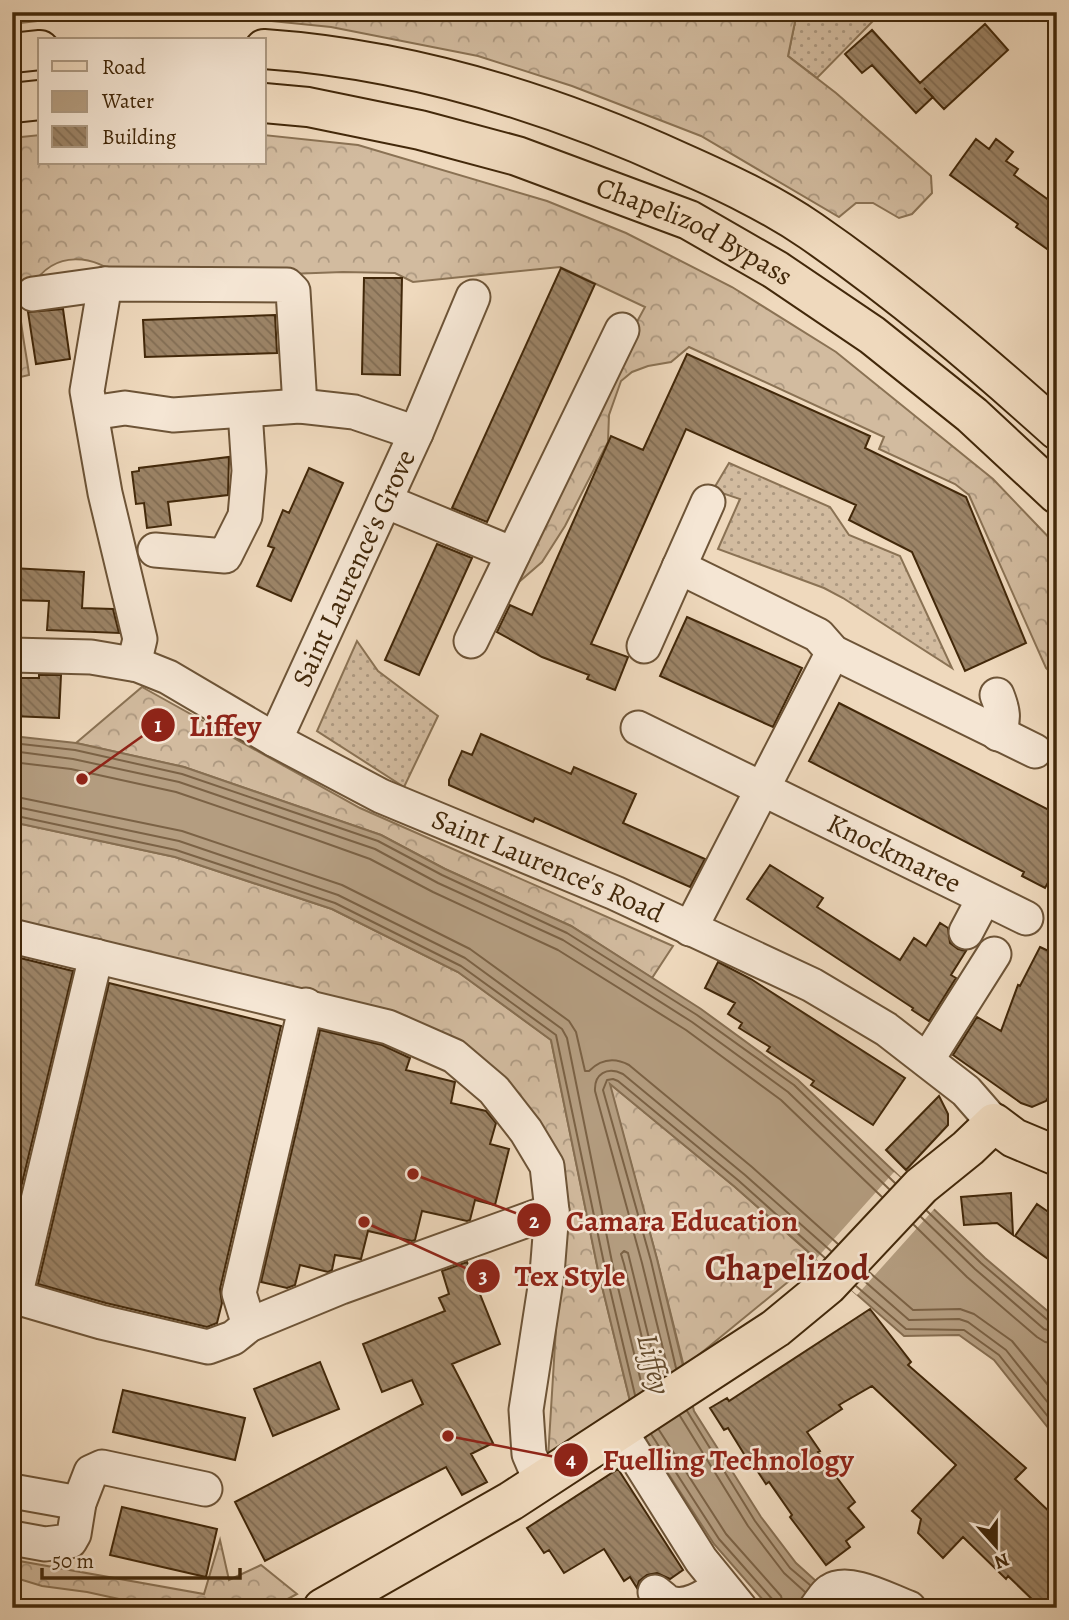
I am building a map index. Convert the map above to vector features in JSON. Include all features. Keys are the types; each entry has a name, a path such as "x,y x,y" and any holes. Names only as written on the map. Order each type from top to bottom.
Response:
{"main road":[{"name":"Chapelizod Bypass","path":"266,49 305,51 422,71 530,103 638,143 734,187 808,230 895,292 973,354 1057,430"},
{"path":"12,53 38,50"},
{"path":"12,103 38,100"},
{"name":"Chapelizod Bypass","path":"266,103 308,107 408,128 517,156 689,220 776,270 872,335 972,415 1057,494"},
{"path":"323,1608 541,1482 776,1328 828,1285 921,1186 968,1148 993,1123"},
{"name":"Saint Laurence's Road","path":"993,1123 1014,1138 1055,1150"}],"street":[{"path":"105,284 87,391 105,493 140,639 134,664"},
{"path":"33,294 105,284 287,285 293,291 300,406"},
{"name":"Saint Laurence's Grove","path":"275,740 416,433 473,297"},
{"path":"471,641 622,330"},
{"name":"Saint Laurence's Grove","path":"105,411 125,408 173,415 300,406 354,412 416,433"},
{"path":"155,550 225,556 245,516 249,471 245,411"},
{"path":"385,501 513,554"},
{"path":"644,646 708,502"},
{"path":"679,567 818,635 834,652 1035,751"},
{"path":"690,929 834,652"},
{"name":"Saint Laurence's Road","path":"12,654 91,657 134,664 168,677 275,740 381,796 615,893 813,985 886,1029 927,1060 966,1091 993,1123"},
{"path":"997,695 1003,710 1003,723 998,734"},
{"name":"Knockmaree","path":"638,729 1026,918"},
{"path":"966,932 984,898"},
{"path":"12,936 388,1027 454,1056 494,1090 526,1131 547,1166 552,1211 547,1274 526,1410 528,1454 541,1482"},
{"path":"927,1060 994,954"},
{"path":"96,956 14,1297 101,1322 208,1347 233,1338 249,1325 341,1287 552,1211"},
{"path":"249,1325 239,1293 306,1005"},
{"path":"626,1427 701,1560 730,1597"},
{"path":"12,1538 45,1544 70,1541 74,1534 79,1503 91,1472 102,1467 205,1489"},
{"path":"12,1491 79,1503"},
{"path":"823,1599 846,1587 858,1588 908,1608"},
{"path":"655,1592 670,1603 685,1604 702,1598 730,1597"}],"green space":[{"path":"12,12 710,12 728,20 754,19 757,12 797,12 788,56 836,93 931,176 932,193 912,214 899,218 873,203 856,203 839,217 701,136 572,86 478,56 331,27 200,14 91,15 12,24"},
{"path":"797,12 875,12 868,17 872,22 817,78 788,56"},
{"path":"38,135 38,164 266,164 266,135 358,145 547,201 626,233 732,287 836,352 993,479 1057,546 1057,679 1046,668 969,495 955,484 879,449 884,437 689,347 671,362 632,372 621,381 609,415 608,442 565,526 542,562 519,582 509,599 587,414 645,307 560,267 413,282 395,273 343,272 124,280 112,271 88,261 63,261 41,274 20,305 29,375 12,379 12,138"},
{"path":"729,463 830,507 849,535 900,556 952,668 824,588 718,549 740,499 713,490"},
{"path":"357,641 378,671 438,716 404,787 317,731"},
{"path":"142,687 360,808 673,946 652,978 571,926 445,869 381,835 184,767 76,743"},
{"path":"12,822 175,857 332,909 458,972 551,1040 598,1270 630,1401 548,1458 564,1198 460,1047 406,1016 12,920"},
{"path":"609,1083 735,1187 816,1259 684,1367 657,1259"},
{"path":"220,1540 229,1580 261,1565 297,1594 271,1608 160,1608 87,1592 42,1586 16,1578 19,1561 204,1594"}],"water":[{"path":"12,736 76,743 184,767 381,835 445,869 571,926 701,1009 798,1080 985,1258 1057,1319 1057,1439 994,1360 959,1335 904,1336 735,1187 610,1084 694,1411 761,1517 796,1563 817,1582 855,1608 770,1608 714,1544 647,1441 630,1401 598,1270 551,1040 458,972 332,909 175,857 12,822"}],"pier":[{"path":"894,1172 935,1208 857,1295 816,1259"}],"building":[{"path":"985,24 1008,50 944,109 933,97 916,113 872,65 862,73 845,54 872,30 920,83"},
{"path":"976,139 989,149 996,139 1013,152 1006,161 1018,169 1014,175 1057,206 1057,256 950,175"},
{"path":"561,268 595,284 487,522 452,508"},
{"path":"364,278 402,278 400,375 362,374"},
{"path":"63,309 70,359 36,364 28,312"},
{"path":"275,315 277,353 145,357 143,320"},
{"path":"687,354 870,436 865,448 966,497 1026,643 965,671 912,552 849,520 856,505 686,429 591,644 628,657 615,690 587,679 589,675 542,657 497,632 510,605 532,615 611,436 643,450"},
{"path":"229,457 228,495 168,502 171,525 147,528 144,503 136,504 132,472 139,471 139,468"},
{"path":"309,468 343,483 291,601 257,586 274,548 268,546 283,510 289,513"},
{"path":"437,544 472,558 419,675 385,660"},
{"path":"12,568 84,572 82,608 113,609 119,633 47,630 49,601 12,600"},
{"path":"687,617 802,668 773,727 660,676"},
{"path":"39,675 61,675 59,718 12,716 12,678 39,678"},
{"path":"839,703 1057,814 1057,866 1045,888 1022,876 1024,872 809,761"},
{"path":"481,734 571,774 574,767 636,794 623,823 705,859 690,887 535,818 533,822 449,785 462,751 472,755"},
{"path":"770,865 823,898 817,907 900,960 914,938 926,946 940,923 948,928 950,943 966,951 951,975 956,978 929,1021 747,899"},
{"path":"1040,947 1057,955 1057,1083 1046,1101 1032,1107 1021,1103 953,1055 977,1017 1001,1031 1018,985 1020,986"},
{"path":"12,956 73,971 12,1225"},
{"path":"718,962 751,979 905,1078 873,1125 811,1085 814,1081 767,1051 770,1047 739,1028 742,1023 728,1014 735,1003 705,988"},
{"path":"109,983 281,1026 220,1289 222,1303 217,1323 207,1327 38,1284"},
{"path":"320,1030 382,1045 410,1058 406,1070 455,1082 451,1103 486,1111 496,1123 490,1144 509,1149 495,1205 475,1200 470,1220 467,1221 422,1211 415,1240 412,1241 368,1231 361,1259 335,1255 332,1270 328,1272 300,1265 295,1285 287,1288 261,1282"},
{"path":"939,1096 948,1114 948,1125 906,1170 886,1150"},
{"path":"1011,1193 1013,1235 997,1223 964,1225 961,1197"},
{"path":"1037,1204 1057,1218 1057,1265 1015,1236"},
{"path":"467,1262 500,1344 452,1364 493,1443 471,1454 487,1482 462,1495 446,1467 265,1561 235,1502 423,1404 412,1380 382,1392 363,1344 445,1311 439,1298 449,1294 442,1271"},
{"path":"870,1309 911,1362 908,1365 1026,1468 1015,1479 1057,1519 1057,1608 1041,1608 1008,1576 1006,1579 963,1537 943,1558 918,1533 921,1519 912,1511 956,1465 872,1386 839,1405 842,1409 807,1432 820,1451 818,1452 855,1502 848,1508 864,1527 846,1541 850,1547 826,1565 790,1517 792,1515 769,1482 766,1484 754,1466 752,1467 728,1428 724,1430 710,1408 727,1398 729,1401"},
{"path":"320,1362 339,1409 273,1436 254,1389"},
{"path":"123,1390 245,1418 235,1460 113,1432"},
{"path":"618,1469 683,1570 670,1579 657,1573 647,1575 639,1581 637,1588 630,1577 624,1581 604,1549 564,1573 549,1550 544,1553 527,1528"},
{"path":"122,1507 217,1529 206,1577 110,1555"}],"place":[{"name":"Liffey","path":"82,779"},
{"name":"Camara Education","path":"413,1174"},
{"name":"Tex Style","path":"364,1222"},
{"name":"Fuelling Technology","path":"448,1436"}],"district":[{"name":"Chapelizod","path":"787,1268"}]}
